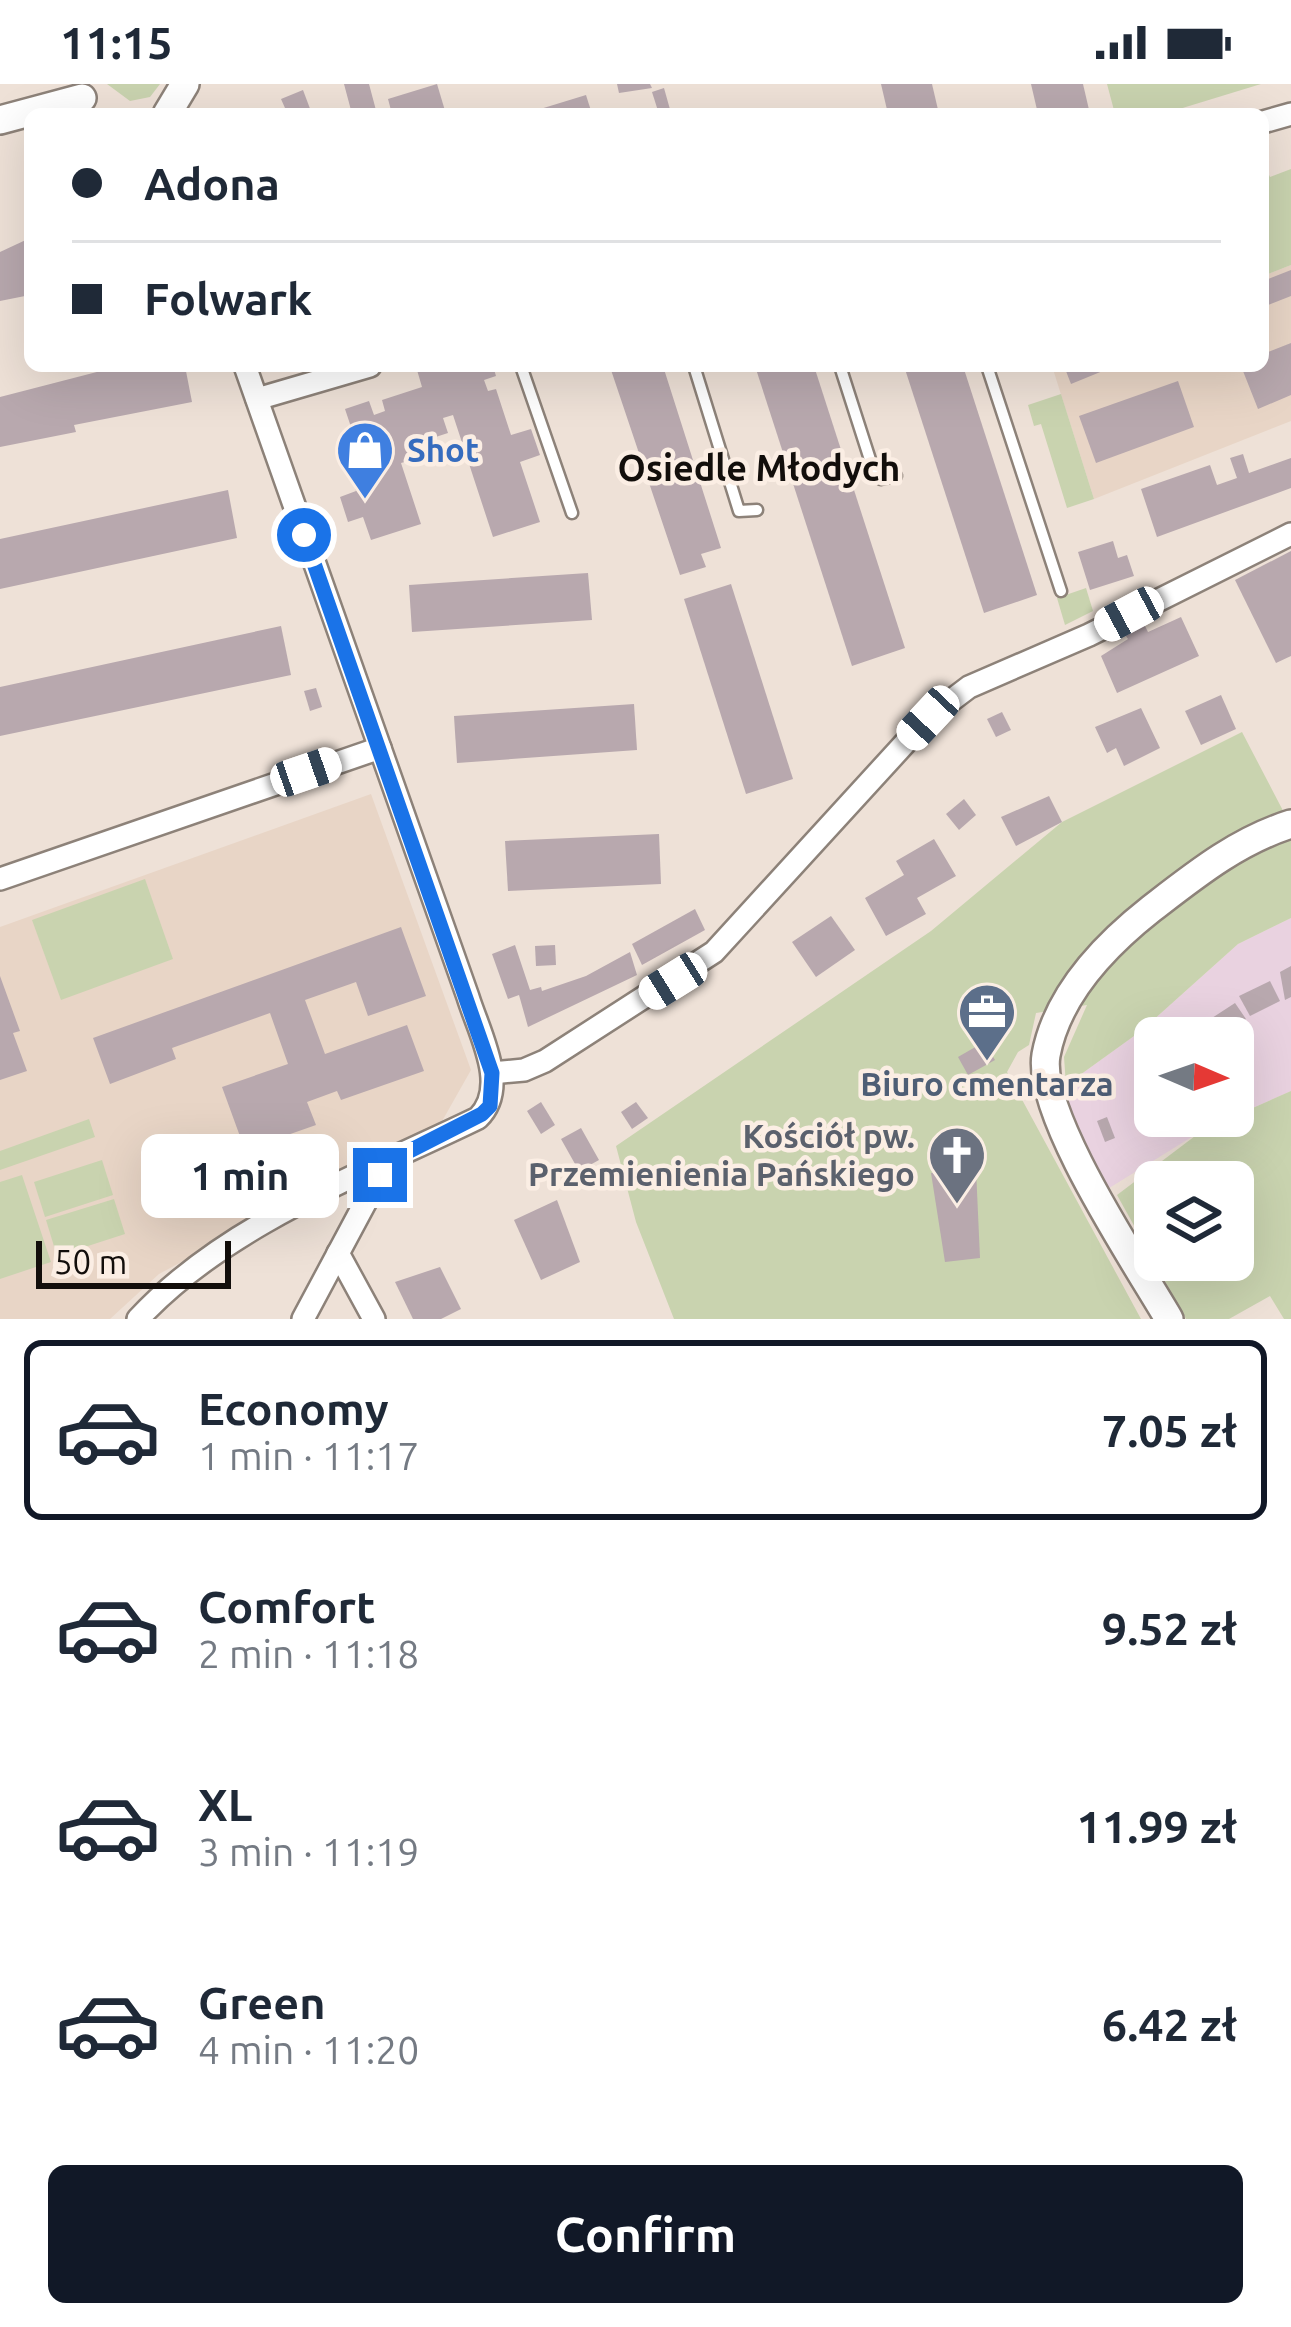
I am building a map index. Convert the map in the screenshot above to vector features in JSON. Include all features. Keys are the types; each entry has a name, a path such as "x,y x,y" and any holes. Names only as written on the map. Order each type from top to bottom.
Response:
{"street":[{"path":"43,108 85,99"},
{"path":"138,1319 205,1260 478,1118 490,1106 492,1073 247,372"},
{"path":"257,399 349,372"},
{"path":"492,1073 524,1070 545,1060 714,952 928,718 969,687 1089,635 1291,534"},
{"path":"0,879 380,748"},
{"path":"1168,1319 1060,1124 1045,1059 1066,998 1135,922 1214,861 1261,833 1291,824"},
{"path":"303,1319 380,1175 378,1167"},
{"path":"338,1253 374,1319"}],"lane":[{"path":"0,139 24,116"},
{"path":"523,372 572,513"},
{"path":"696,372 739,511 757,510"},
{"path":"843,372 874,472 881,479 896,476"},
{"path":"989,372 1061,591"}],"shaded area":[{"path":"1291,265 1291,421 1094,499 1054,372 1269,372 1269,274"},
{"path":"371,794 471,1070 441,1123 159,1274 110,1319 0,1319 0,927"},
{"path":"1291,918 1291,1091 1254,1107 1254,1017 1157,1017 1238,944"},
{"path":"1134,1036 1134,1137 1192,1137 1153,1161 1134,1161 1134,1173 1106,1190 1070,1121 1066,1085"}],"green space":[{"path":"107,84 160,84 150,97 130,101"},
{"path":"1107,84 1261,84 1183,108 1113,108"},
{"path":"1291,169 1291,265 1269,274 1269,175"},
{"path":"1061,394 1094,499 1067,508 1041,424 1034,426 1028,405"},
{"path":"1086,588 1093,611 1065,625 1057,598"},
{"path":"1242,732 1291,826 1291,918 1238,944 1157,1017 1134,1017 1134,1036 1066,1085 1064,1057 1087,1005 1036,1013 1029,1045 1018,1052 1007,1072 1141,1319 674,1319 636,1222 616,1146 931,931 1062,822"},
{"path":"145,879 173,959 61,1000 32,920"},
{"path":"1291,1091 1291,1319 1284,1319 1270,1296 1229,1319 1186,1319 1165,1281 1254,1281 1254,1161 1162,1161 1194,1137 1254,1137 1254,1107"},
{"path":"89,1119 95,1137 0,1170 0,1151"},
{"path":"102,1160 113,1195 45,1217 34,1182"},
{"path":"22,1175 51,1262 0,1279 0,1182"},
{"path":"1134,1182 1134,1226 1117,1195"},
{"path":"114,1199 125,1234 57,1256 46,1220"}],"building":[{"path":"344,84 369,84 375,108 350,108"},
{"path":"437,84 444,108 390,108 388,99"},
{"path":"617,84 650,84 652,88 619,93"},
{"path":"881,84 932,84 938,108 887,108"},
{"path":"1031,84 1083,84 1089,108 1037,108"},
{"path":"664,88 670,108 657,108 652,92"},
{"path":"303,90 310,108 285,108 281,99"},
{"path":"586,95 590,108 544,108"},
{"path":"24,241 24,296 0,301 0,252"},
{"path":"1291,270 1291,296 1269,305 1269,279"},
{"path":"1291,343 1291,395 1258,409 1243,372 1269,372 1269,352"},
{"path":"97,372 186,372 192,402 74,425 76,432 0,447 0,397"},
{"path":"418,372 495,372 496,376 484,380 488,391 496,389 511,435 531,429 540,455 520,462 540,522 493,537 453,415 443,418 448,433 411,445 415,459 401,463 421,524 371,540 363,517 348,522 340,497 356,491 350,470 364,466 345,409 369,401 374,415 385,411 382,400 422,387"},
{"path":"612,372 665,372 721,548 701,554 706,567 680,575"},
{"path":"757,372 816,372 905,648 852,666"},
{"path":"906,372 965,372 1037,595 984,613"},
{"path":"1066,372 1100,372 1071,384"},
{"path":"1178,381 1194,427 1096,463 1079,416"},
{"path":"1243,454 1249,473 1291,458 1291,488 1157,537 1141,489 1210,465 1217,485 1237,478 1230,458"},
{"path":"228,490 237,538 0,589 0,539"},
{"path":"1113,541 1118,558 1127,555 1134,576 1090,590 1078,552"},
{"path":"1291,551 1291,656 1276,663 1235,580"},
{"path":"588,573 592,620 412,632 409,585"},
{"path":"731,584 793,779 746,794 684,599"},
{"path":"1181,617 1199,656 1117,693 1101,656 1128,639 1124,633 1144,624 1148,632"},
{"path":"281,626 291,675 0,736 0,687"},
{"path":"316,688 322,707 310,711 304,691"},
{"path":"1221,695 1236,729 1201,745 1185,711"},
{"path":"634,704 637,750 457,763 454,716"},
{"path":"1141,708 1160,748 1124,766 1116,748 1107,753 1095,727"},
{"path":"1002,712 1011,730 996,737 987,719"},
{"path":"1049,796 1062,822 1016,846 1001,817"},
{"path":"964,799 976,815 959,830 946,814"},
{"path":"659,834 661,884 508,891 505,841"},
{"path":"934,839 956,876 917,898 926,914 886,936 865,898 904,875 896,861"},
{"path":"695,909 705,930 642,965 632,944"},
{"path":"831,916 855,950 816,977 792,942"},
{"path":"401,927 426,996 368,1016 356,982 305,1000 325,1054 407,1025 424,1071 341,1100 337,1091 307,1102 316,1125 245,1150 222,1087 288,1064 270,1013 172,1048 176,1059 110,1084 93,1038"},
{"path":"515,945 530,990 541,987 542,991 586,976 630,952 637,975 528,1027 519,995 508,999 492,954"},
{"path":"555,945 556,965 536,966 535,946"},
{"path":"1291,966 1291,997 1285,1000 1280,972"},
{"path":"0,976 20,1031 13,1033 27,1071 0,1080"},
{"path":"1270,981 1280,1001 1250,1016 1239,996"},
{"path":"1235,1003 1245,1017 1214,1017"},
{"path":"984,1042 995,1060 968,1075 958,1057"},
{"path":"541,1102 555,1125 541,1134 527,1111"},
{"path":"636,1102 648,1118 632,1129 621,1112"},
{"path":"1107,1117 1115,1138 1105,1142 1097,1121"},
{"path":"581,1128 599,1160 579,1171 561,1139"},
{"name":"Kościół pw. Przemienienia Pańskiego","path":"976,1169 980,1258 945,1262 931,1173"},
{"path":"557,1200 580,1262 541,1280 514,1220"},
{"path":"440,1267 461,1309 441,1319 413,1319 395,1282"}],"place":[{"name":"Shot","path":"365,501"},
{"name":"Biuro cmentarza","path":"987,1063"},
{"name":"Kościół pw. Przemienienia Pańskiego","path":"957,1206"}],"district":[{"name":"Osiedle Młodych","path":"759,468"}],"route":[{"path":"304,535 492,1073 490,1106 478,1118 378,1167 380,1175"}]}
